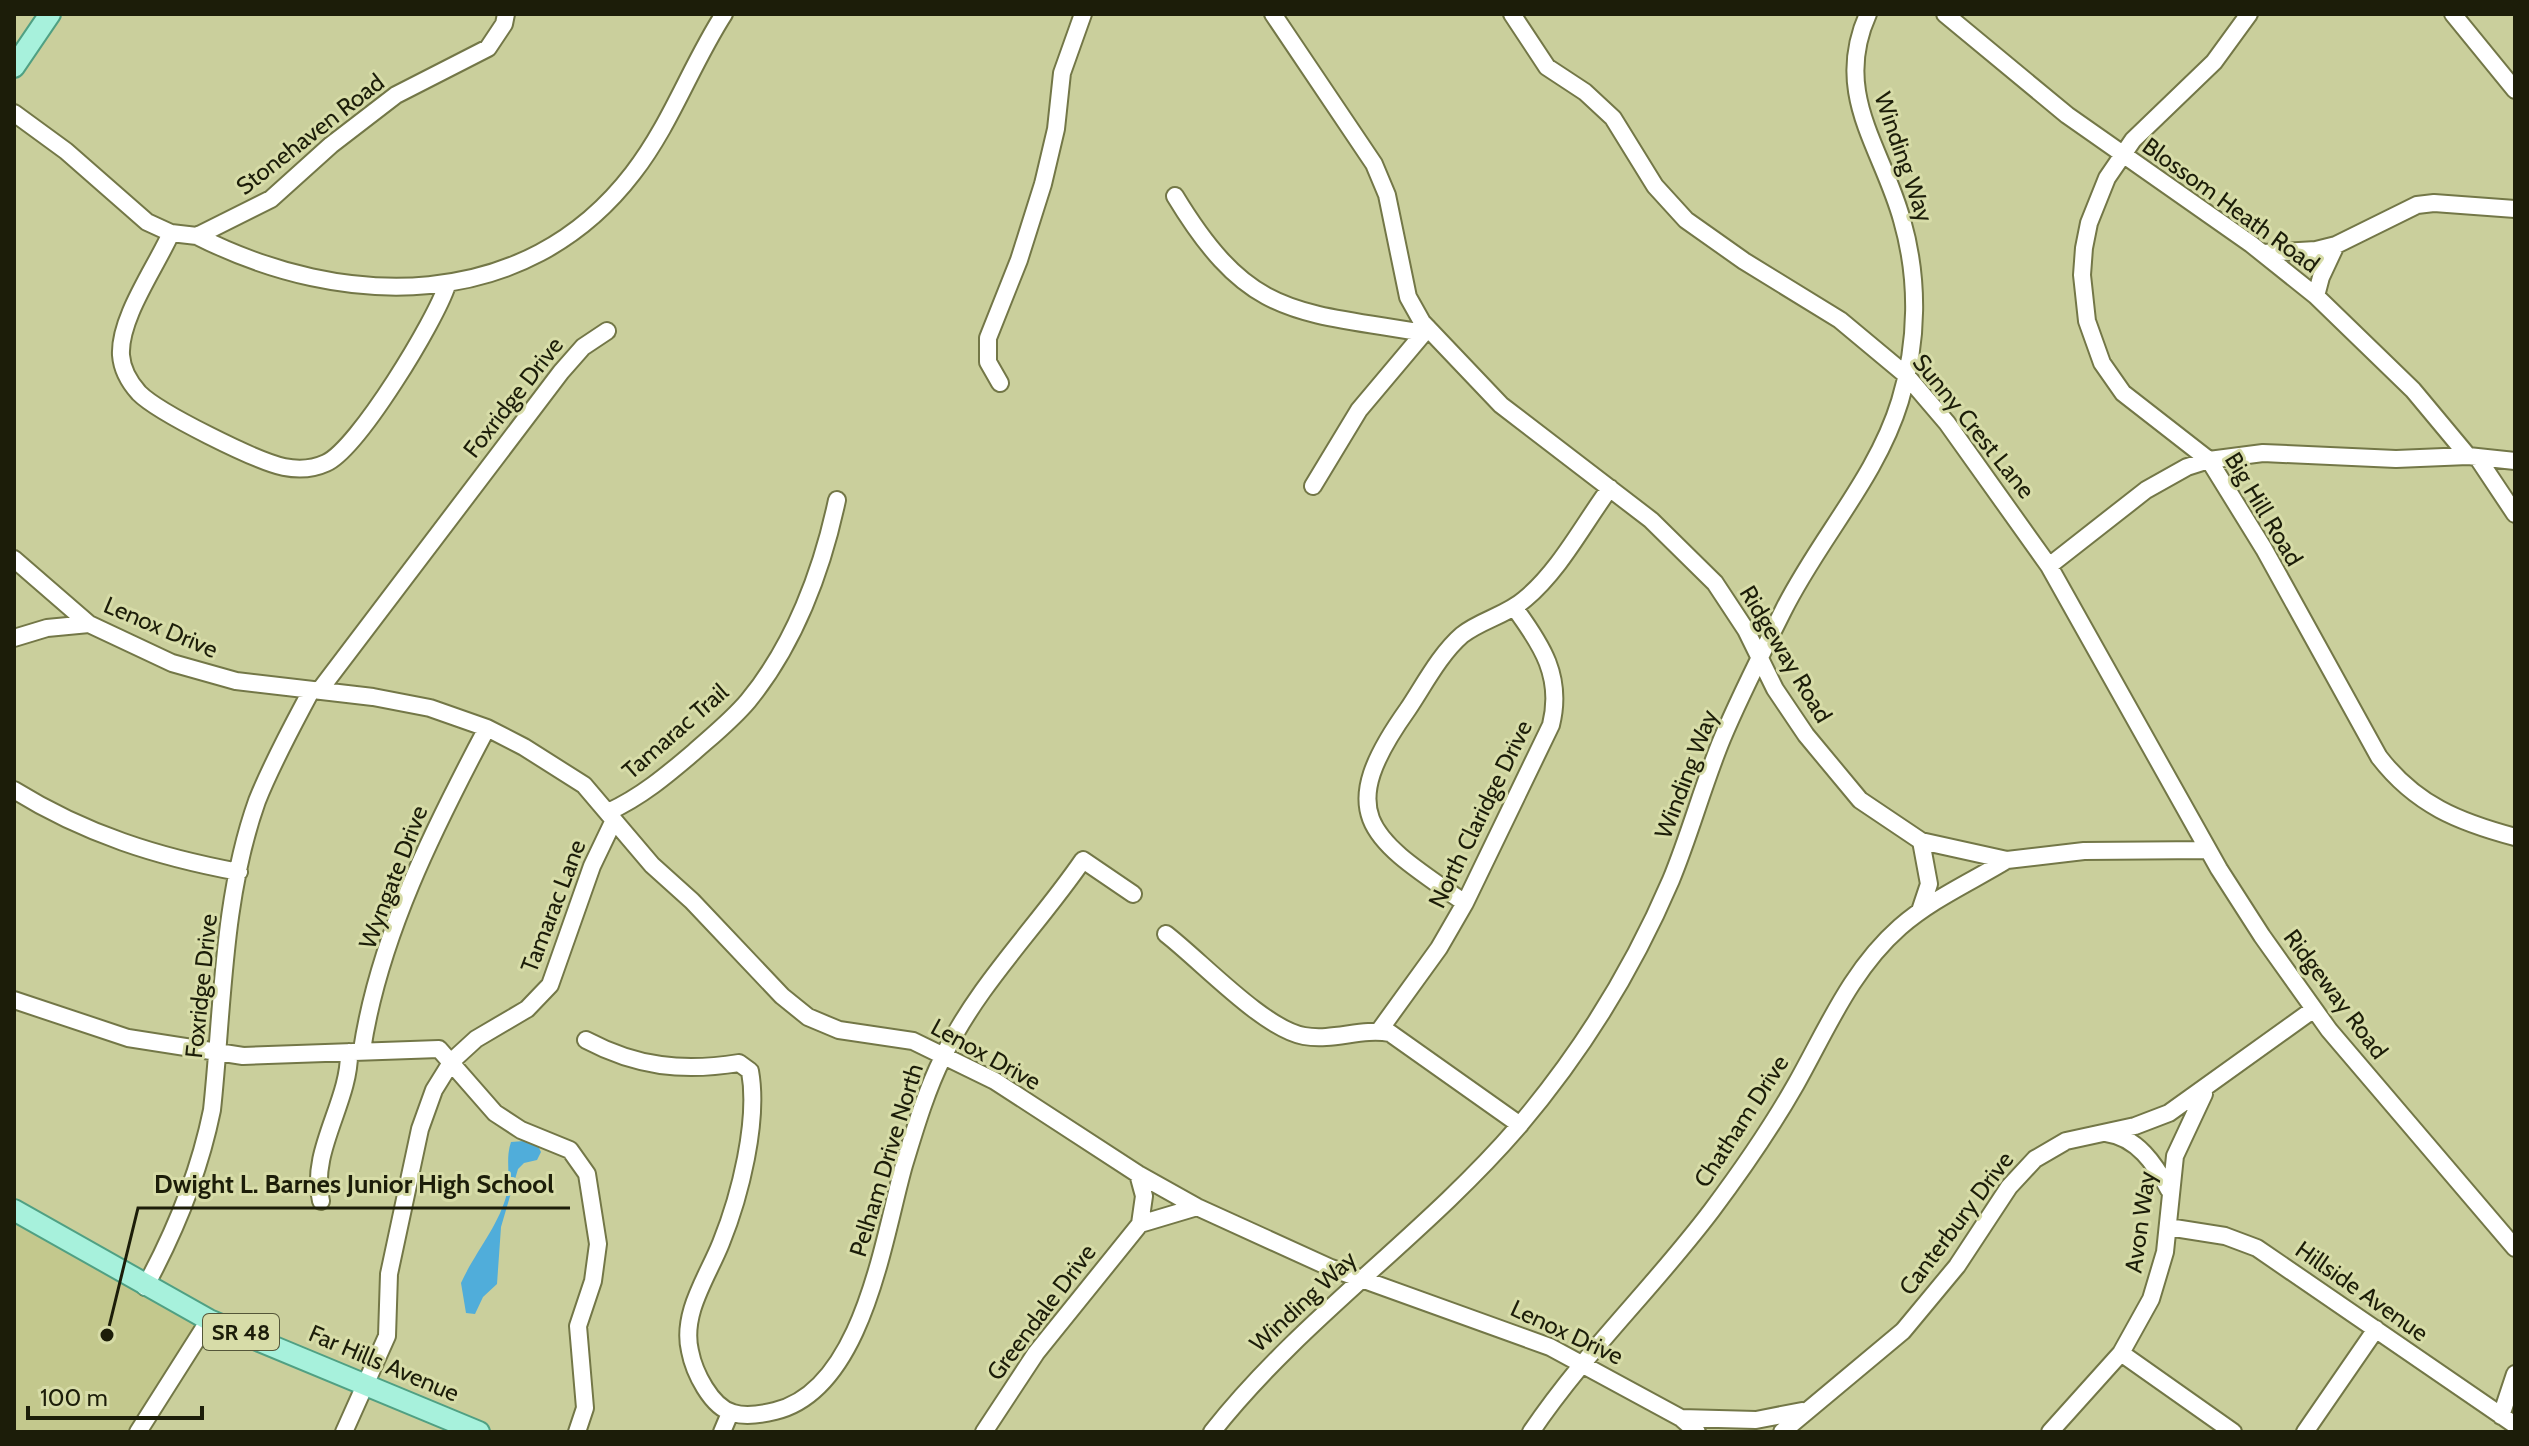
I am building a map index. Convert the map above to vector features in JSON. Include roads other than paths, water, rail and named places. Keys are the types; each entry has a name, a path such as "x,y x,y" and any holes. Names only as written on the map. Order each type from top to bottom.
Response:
{"main road":[{"path":"14,67 50,14"},
{"name":"Far Hills Avenue","path":"14,1210 145,1287 209,1320 479,1432"}],"street":[{"name":"Stonehaven Road","path":"197,236 271,199 331,145 396,95 488,48 504,24 506,14"},
{"path":"14,113 66,151 147,222 171,233 197,236 247,258 325,282 373,288 447,285 485,274 553,244 611,197 649,151 724,14"},
{"path":"1000,383 988,362 988,338 1019,260 1043,184 1056,129 1062,73 1083,14"},
{"name":"Ridgeway Road","path":"1273,14 1374,164 1387,195 1408,297 1426,331 1511,414 1660,528 1715,583 1746,630 1759,659 1806,735 1846,787 1879,816 1921,841 2007,860 2084,851 2208,850 2314,1009 2515,1248"},
{"name":"Sunny Crest Lane","path":"1512,14 1536,56 1613,118 1655,186 1686,220 1840,320 1906,375 1974,458 2049,566 2208,850"},
{"name":"Winding Way","path":"1212,1432 1276,1356 1445,1205 1520,1125 1592,1028 1646,934 1692,826 1722,739 1759,659 1813,555 1895,416 1906,375 1916,304 1907,240 1895,201 1865,130 1856,86 1858,44 1868,14"},
{"name":"Blossom Heath Road","path":"1945,14 2120,155 2263,253 2316,296 2413,390 2473,456 2515,514"},
{"name":"Big Hill Road","path":"2249,14 2214,62 2120,155 2096,202 2084,248 2084,298 2094,343 2123,393 2209,460 2393,776 2410,793 2449,817 2515,837"},
{"path":"2453,14 2515,90"},
{"path":"1175,196 1220,260 1272,302 1329,317 1426,331"},
{"path":"2263,253 2336,245 2417,205 2434,203 2515,209"},
{"path":"171,233 125,326 121,356 130,381 148,400 175,416 283,467 313,467 341,454 413,350 436,313 447,285"},
{"path":"2316,296 2336,245"},
{"name":"Foxridge Drive","path":"145,1287 194,1184 212,1110 223,984 239,872 257,803 315,691 542,396 583,347 607,331"},
{"path":"1313,486 1359,410 1426,331"},
{"path":"2049,566 2146,490 2187,467 2209,460 2263,453 2396,459 2473,456 2515,461"},
{"path":"1465,903 1388,846 1372,822 1368,806 1369,775 1394,729 1458,639 1514,607 1540,584 1610,488"},
{"name":"Tamarac Trail","path":"611,816 666,777 733,717 755,691 781,651 808,595 830,533 837,500"},
{"name":"Lenox Drive","path":"14,559 89,624 172,663 204,673 315,691 397,700 487,728 579,781 652,865 692,901 782,996 808,1017 839,1030 913,1041 995,1081 1138,1174 1197,1207 1361,1280 1487,1322 1582,1363 1681,1418 1697,1432"},
{"name":"North Claridge Drive","path":"1379,1031 1439,948 1465,903 1551,725 1555,685 1546,654 1514,607"},
{"path":"14,638 47,628 89,624"},
{"name":"Wyngate Drive","path":"321,1201 318,1176 348,1071 415,877 452,794 487,728"},
{"path":"14,790 73,824 111,840 182,862 239,872"},
{"name":"Tamarac Lane","path":"344,1432 390,1327 389,1274 420,1129 434,1090 452,1061 482,1035 527,1009 550,985 611,816"},
{"path":"1920,911 1929,874 1921,841"},
{"name":"Pelham Drive North","path":"730,1413 767,1413 801,1402 824,1382 835,1366 871,1287 917,1123 943,1056 975,998 1051,907 1083,860 1133,894"},
{"name":"Chatham Drive","path":"1531,1432 1582,1363 1697,1230 1762,1140 1859,973 1898,929 1920,911 2007,860"},
{"path":"1166,934 1279,1027 1296,1034 1327,1038 1379,1031 1401,1037 1520,1125"},
{"path":"14,1000 128,1038 219,1053 277,1057 433,1047 452,1061 495,1113 521,1130 570,1150 587,1174 598,1244 593,1281 578,1326 585,1408 577,1432"},
{"name":"Canterbury Drive","path":"1782,1432 1903,1331 1957,1266 2021,1172 2051,1148 2087,1133 2151,1121 2208,1088 2314,1009"},
{"path":"586,1040 666,1068 688,1070 739,1063 746,1066 751,1076 744,1164 722,1240 691,1311 688,1337 701,1379 718,1405 730,1413 722,1432"},
{"name":"Avon Way","path":"2050,1432 2121,1353 2151,1299 2168,1227 2169,1190 2181,1137 2208,1088"},
{"path":"2101,1132 2124,1138 2136,1146 2160,1172 2169,1190"},
{"path":"1138,1174 1144,1196 1140,1224 1197,1207"},
{"name":"Greendale Drive","path":"984,1432 1036,1353 1140,1224"},
{"name":"Hillside Avenue","path":"2168,1227 2225,1236 2257,1248 2508,1421"},
{"path":"138,1432 209,1320"},
{"path":"2305,1432 2376,1329"},
{"path":"2121,1353 2233,1432"},
{"path":"2508,1421 2515,1374"},
{"name":"Lenox Drive","path":"1681,1418 1756,1420 1806,1409"}],"water":[{"path":"511,1142 537,1144 541,1152 537,1160 524,1163 518,1169 501,1227 497,1284 483,1297 475,1314 466,1313 461,1283 503,1205 508,1187"}],"place":[{"name":"Dwight L. Barnes Junior High School","path":"107,1335"}]}
